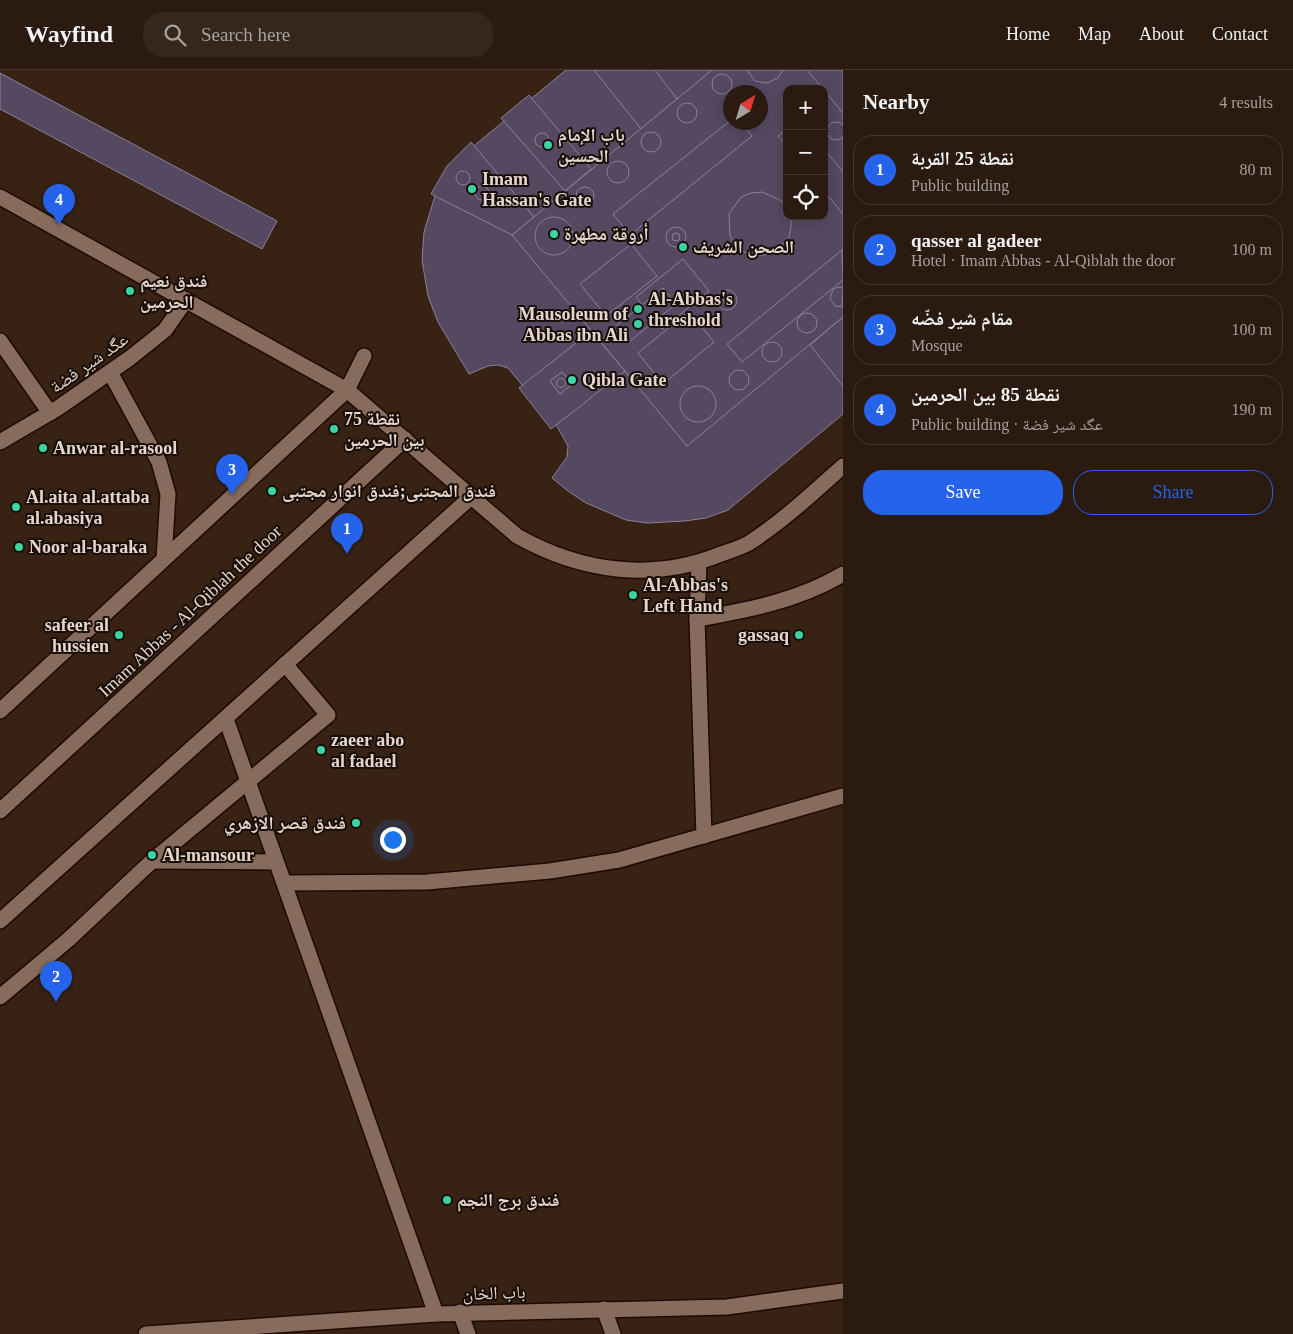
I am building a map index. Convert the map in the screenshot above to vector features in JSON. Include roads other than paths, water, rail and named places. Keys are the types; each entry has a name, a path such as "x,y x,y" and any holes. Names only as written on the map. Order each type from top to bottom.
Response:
{"street":[{"path":"0,196 347,390 517,536 547,552 572,562 599,568 646,571 699,563 747,544 776,525 843,466"},
{"name":"عگد شير فضة","path":"0,442 50,413 110,372 166,330 186,300"},
{"path":"0,341 50,413"},
{"path":"0,711 347,390 364,356"},
{"path":"110,372 160,462 168,494 164,559"},
{"name":"Imam Abbas - Al-Qiblah the door","path":"0,811 404,439"},
{"path":"0,921 471,497"},
{"path":"699,563 697,619 704,836"},
{"path":"697,619 760,608 800,594 843,574"},
{"path":"0,997 68,939 152,861 328,715 285,664"},
{"path":"226,719 436,1314"},
{"path":"284,883 427,882 550,871 619,860 843,796"},
{"path":"152,861 276,862"},
{"name":"باب الخان","path":"146,1334 460,1312 727,1307 843,1291"},
{"path":"604,1309 613,1334"},
{"path":"460,1312 468,1334"}],"place":[{"name":"باب الإمام الحسين","path":"548,145"},
{"name":"Imam Hassan's Gate","path":"472,189"},
{"name":"نقطة 85 بين الحرمين","path":"59,225"},
{"name":"أروقة مطهرة","path":"554,234"},
{"name":"الصحن الشريف","path":"683,247"},
{"name":"فندق نعيم الحرمين","path":"130,291"},
{"name":"Al-Abbas's threshold","path":"638,309"},
{"name":"Mausoleum of Abbas ibn Ali","path":"638,324"},
{"name":"Qibla Gate","path":"572,380"},
{"name":"نقطة 75 بين الحرمين","path":"334,429"},
{"name":"Anwar al-rasool","path":"43,448"},
{"name":"فندق المجتبى;فندق انوار مجتبى","path":"272,491"},
{"name":"مقام شير فضّه","path":"232,495"},
{"name":"Al.aita al.attaba al.abasiya","path":"16,507"},
{"name":"Noor al-baraka","path":"19,547"},
{"name":"نقطة 25 القربة","path":"347,554"},
{"name":"Al-Abbas's Left Hand","path":"633,595"},
{"name":"safeer al hussien","path":"119,635"},
{"name":"gassaq","path":"799,635"},
{"name":"zaeer abo al fadael","path":"321,750"},
{"name":"فندق قصر الازهري","path":"356,823"},
{"name":"Al-mansour","path":"152,855"},
{"name":"qasser al gadeer","path":"56,1002"},
{"name":"فندق برج النجم","path":"447,1200"}]}
